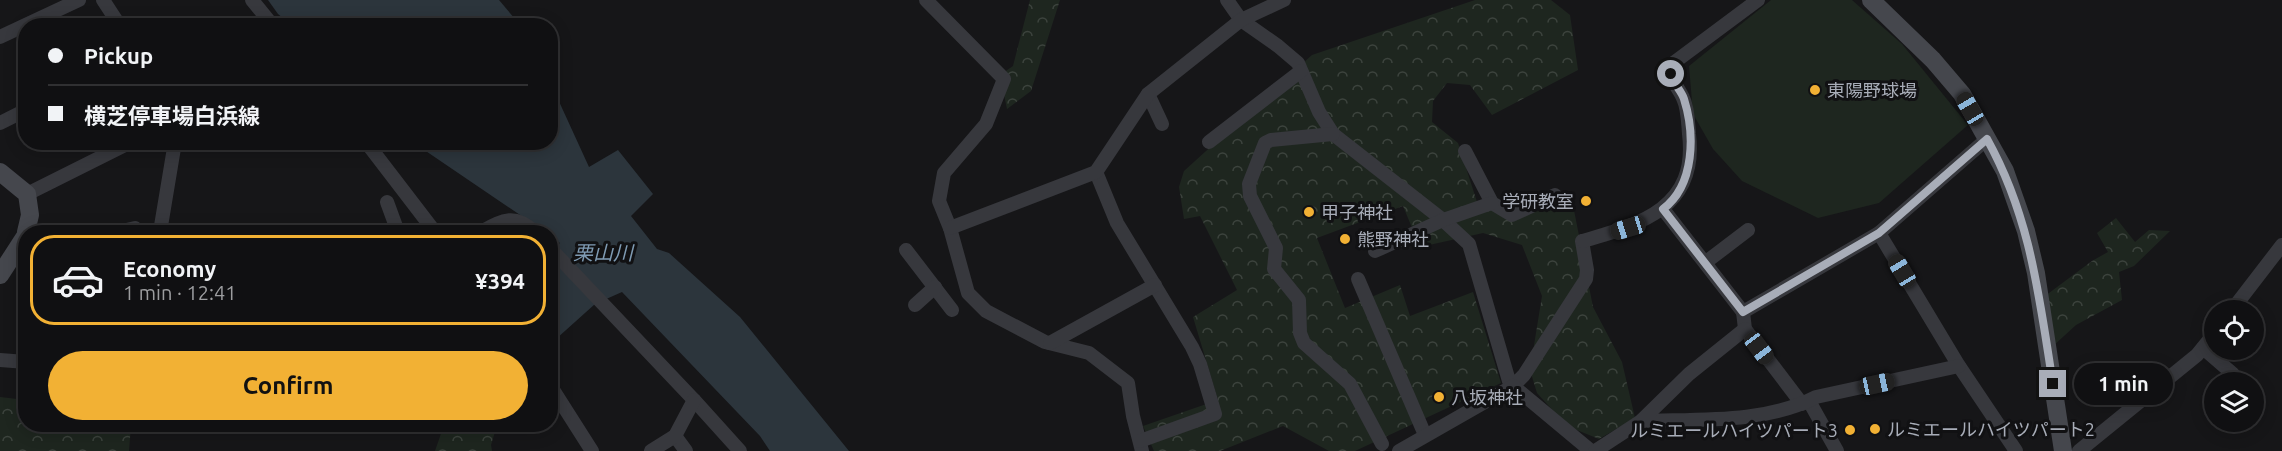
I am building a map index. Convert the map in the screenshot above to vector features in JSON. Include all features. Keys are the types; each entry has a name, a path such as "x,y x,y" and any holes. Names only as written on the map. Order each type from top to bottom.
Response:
{"main road":[{"path":"1878,2 1962,94 2005,171 2026,231 2036,273 2063,451"},
{"path":"0,172 27,194 30,215 28,225"},
{"path":"0,275 18,257"}],"street":[{"path":"41,18 79,0"},
{"path":"103,0 115,18"},
{"path":"252,0 267,18"},
{"path":"926,0 1004,79 986,124 944,173 939,201 950,228 968,293 986,310 1050,343 1089,352 1128,383 1141,446 1215,414 1200,364 1192,347 1117,223 1096,171"},
{"path":"1227,0 1241,20 1298,63 1319,112 1333,134 1443,220 1469,244 1509,381 1593,451 1641,421 1689,374 1745,329"},
{"path":"950,228 1096,171 1148,94 1241,20 1284,0"},
{"path":"1399,451 1513,386 1524,375 1586,279 1587,270 1582,241 1628,228 1663,209 1673,200 1686,178 1691,151 1683,98 1673,81 1670,69 1672,64 1758,0"},
{"path":"0,37 18,29"},
{"path":"1209,142 1301,71"},
{"path":"1148,94 1162,124"},
{"path":"0,123 18,114"},
{"path":"1333,134 1271,140 1265,143 1249,184 1250,196 1276,248 1274,269 1299,300 1300,333 1304,343 1350,384 1382,444"},
{"path":"1743,312 1879,233 1987,139"},
{"path":"27,194 115,150"},
{"path":"162,225 178,150"},
{"path":"372,150 430,225"},
{"path":"1465,151 1492,203 1512,215 1555,195"},
{"path":"387,202 395,225"},
{"path":"1375,251 1443,220 1492,203"},
{"path":"1663,209 1743,312 1745,329 1806,402 1837,451"},
{"path":"493,225 502,220 514,219 524,225"},
{"path":"1706,262 1748,230"},
{"path":"1879,233 1959,366 2016,451"},
{"path":"2240,300 2282,245"},
{"path":"906,249 952,310"},
{"path":"558,256 740,451"},
{"path":"1358,279 1425,435"},
{"path":"1050,343 1155,285"},
{"path":"915,304 935,287"},
{"path":"2079,451 2189,362 2203,348 2231,372"},
{"path":"0,360 18,362"},
{"path":"1641,421 1765,414 1816,397 1959,366"},
{"path":"558,398 592,451"},
{"path":"651,451 675,436 694,400"},
{"path":"675,436 686,451"}],"green space":[{"path":"1030,0 1060,0 1031,91 1007,109 1000,75 1013,66"},
{"path":"1475,0 1551,0 1570,15 1578,70 1492,115 1470,85 1447,83 1433,101 1432,122 1458,143 1478,205 1571,195 1593,307 1622,362 1635,418 1599,439 1567,426 1537,393 1530,370 1542,296 1522,245 1483,233 1420,247 1403,206 1317,238 1345,308 1400,285 1410,316 1473,292 1501,383 1355,451 1329,451 1283,426 1220,451 1154,451 1143,426 1218,400 1193,317 1237,290 1200,216 1184,219 1179,187 1184,171 1312,55"},
{"name":"東陽野球場","path":"1771,0 1852,0 1902,44 1968,125 1879,203 1818,218 1742,181 1713,149 1693,114 1689,66"},
{"path":"2116,218 2135,242 2149,230 2170,231 2134,266 2119,272 2122,300 2076,325 2053,346 2045,296 2108,252 2097,233"},
{"path":"0,397 18,399 18,432 130,432 129,451 0,451"},
{"path":"442,432 495,432 491,445 492,451 435,451"}],"water":[{"path":"268,0 499,0 514,18 283,18"},
{"name":"栗山川","path":"558,99 589,167 618,150 653,194 631,216 657,249 669,253 740,317 849,451 770,451 760,436 622,292 595,304 558,337 558,245 560,243 558,242 558,225 535,225 424,150 558,150"}],"place":[{"name":"東陽野球場","path":"1815,90"},
{"name":"学研教室","path":"1586,201"},
{"name":"甲子神社","path":"1309,212"},
{"name":"熊野神社","path":"1345,239"},
{"name":"八坂神社","path":"1439,397"},
{"name":"ルミエールハイツパート2","path":"1875,429"},
{"name":"ルミエールハイツパート3","path":"1850,430"}],"route":[{"path":"1671,74 1683,98 1691,151 1686,178 1673,200 1663,209 1743,312 1879,233 1987,139 2005,171 2026,231 2036,273 2053,384"}]}
